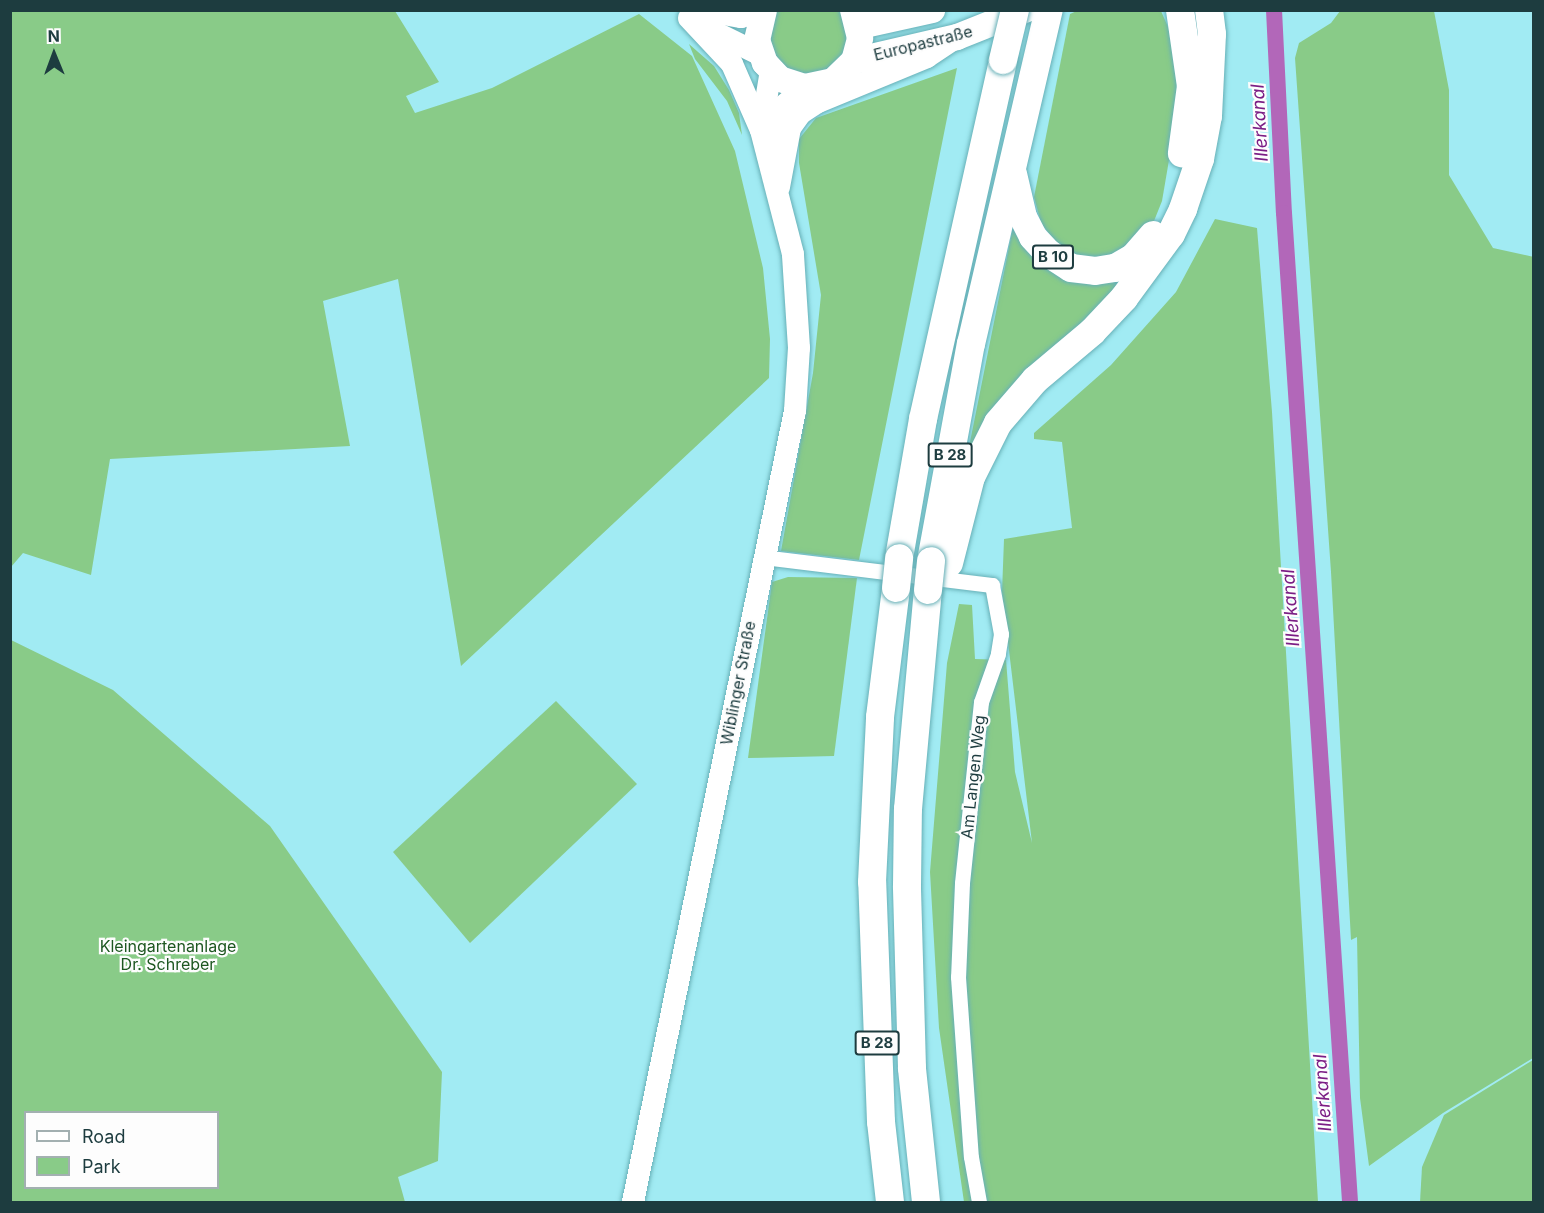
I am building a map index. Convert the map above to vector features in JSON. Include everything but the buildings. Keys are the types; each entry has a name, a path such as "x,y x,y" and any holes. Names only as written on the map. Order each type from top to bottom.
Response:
{"highway":[{"name":"B 28","path":"890,1203 880,1110 872,882 880,717 900,558 923,419 1015,10"},
{"name":"B 10","path":"1049,10 1011,166 1023,217 1033,237 1048,253 1085,271 1107,271 1134,256 1152,237 1167,208 1182,152 1191,86 1180,10"},
{"path":"940,562 970,477 988,440 1015,402 1092,332 1152,262 1171,234 1191,189 1208,116 1209,10"},
{"name":"B 28","path":"926,1203 908,993 908,809 918,674 936,591 971,344 1011,166"}],"main road":[{"path":"689,13 741,17 763,10"},
{"path":"763,10 758,32 766,63"},
{"name":"Europastraße","path":"856,18 932,10"},
{"name":"Europastraße","path":"854,61 957,37 1025,10"},
{"path":"689,13 766,63 786,82 805,87 833,81 854,61 856,18"},
{"path":"689,13 732,64 761,130"},
{"path":"777,194 790,128 801,113 818,102 927,57 957,37"},
{"name":"Wiblinger Straße","path":"633,1203 763,557 795,411 799,348 793,254 761,130 766,63"},
{"name":"Wiblinger Straße","path":"768,162 781,108 805,87"}],"street":[{"name":"Am Langen Weg","path":"763,557 992,585 1001,634 998,654 981,702 962,883 958,977 971,1157 979,1203"}],"green space":[{"path":"11,10 395,11 439,82 406,96 415,113 492,88 639,14 692,56 735,151 763,268 770,339 769,378 461,666 398,279 323,301 350,446 110,459 91,575 23,553 11,567"},
{"path":"1079,10 1161,11 1176,45 1182,84 1162,201 1152,226 1135,245 1096,261 1063,252 1041,223 1034,197 1070,14"},
{"path":"776,11 841,11 848,23 847,50 835,66 816,76 790,72 775,58 768,38"},
{"path":"1340,11 1434,11 1449,90 1449,175 1493,248 1534,257 1533,1058 1443,1113 1369,1166 1360,1098 1357,937 1351,940 1331,572 1295,58 1299,43 1331,23"},
{"path":"689,44 714,66 729,90 739,113 742,135 727,101 695,59"},
{"path":"957,68 859,560 781,551 813,373 821,295 799,163 799,139 816,118"},
{"path":"1215,219 1257,228 1272,412 1318,1202 964,1202 939,1028 930,872 947,663 959,604 972,605 975,659 1006,660 1015,772 1032,843 1002,592 1004,539 1072,528 1062,442 1034,439 1034,433 1111,365 1176,292"},
{"path":"1013,227 1030,244 1135,268 968,452"},
{"path":"788,577 857,578 834,756 748,758 772,582"},
{"name":"Kleingartenanlage Dr. Schreber","path":"11,640 113,690 270,826 442,1072 438,1161 398,1177 405,1202 11,1202"},
{"path":"556,701 637,784 470,943 393,852"},
{"path":"1533,1060 1533,1202 1420,1202 1422,1167 1444,1115"}],"waterway":[{"name":"Illerkanal","path":"1274,10 1284,213 1350,1202"}]}
